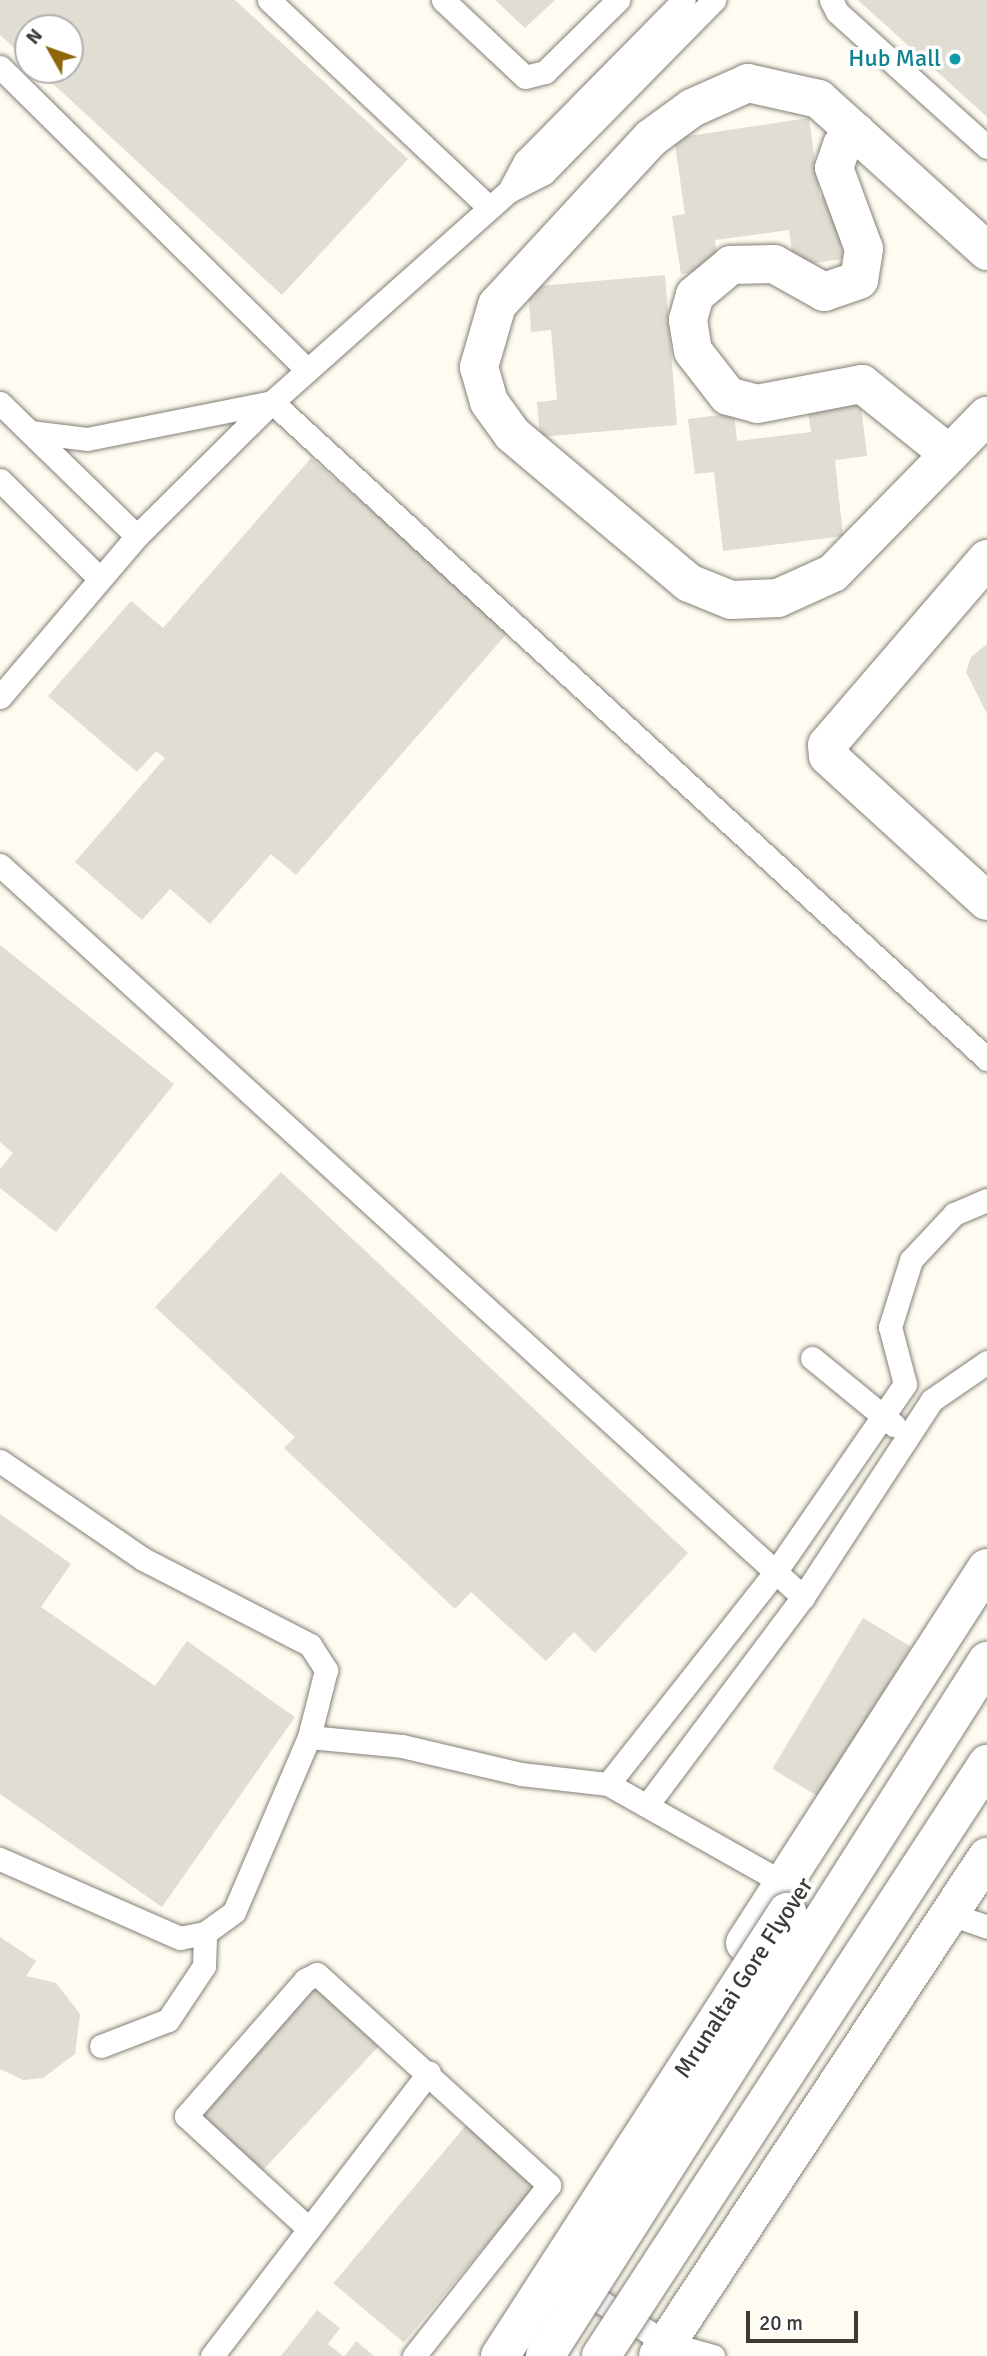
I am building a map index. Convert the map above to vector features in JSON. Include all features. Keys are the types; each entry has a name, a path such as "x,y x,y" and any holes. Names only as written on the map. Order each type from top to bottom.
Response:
{"street":[{"path":"987,251 819,99 789,88 748,83 692,108 651,138 497,305 479,367 489,402 512,435 689,583 731,600 778,598 834,573 987,416"},
{"path":"856,132 842,145 834,168 864,249 859,280 824,292 774,264 731,265 695,295 688,320 693,351 728,396 757,404 862,384 949,454"},
{"path":"987,559 827,745 828,756 987,901"},
{"path":"484,2356 541,2264 785,1897 987,1568"},
{"name":"Mrunaltai Gore Flyover","path":"500,2356 785,1897 987,1601"},
{"name":"Mrunaltai Gore Flyover","path":"545,2356 987,1661"},
{"path":"601,2356 987,1763"},
{"path":"662,2350 987,1857"}],"lane":[{"path":"270,0 490,208"},
{"path":"443,0 525,77 545,72 618,0"},
{"path":"509,191 525,161 684,0"},
{"path":"0,697 137,536 272,402 509,191 544,173 714,0"},
{"path":"831,0 836,12 987,147"},
{"path":"0,67 307,370"},
{"path":"30,432 87,439 272,402"},
{"path":"272,402 987,1059"},
{"path":"0,403 137,536"},
{"path":"0,480 99,578"},
{"path":"0,865 774,1574 803,1597"},
{"path":"932,1400 905,1384 890,1327 911,1260 954,1214 987,1200"},
{"path":"813,1358 908,1436"},
{"path":"648,1804 803,1597 932,1400 987,1362"},
{"path":"608,1784 774,1574 905,1384"},
{"path":"0,1461 143,1559 310,1644 326,1670 309,1737 234,1912 205,1933 180,1938 0,1859"},
{"path":"309,1737 402,1746 521,1774 608,1784 648,1804 785,1897"},
{"path":"950,1914 987,1927"},
{"path":"101,2046 168,2020 204,1966 205,1933"},
{"path":"309,2229 191,2124 190,2107 311,1975 326,1980 549,2185 414,2356"},
{"path":"212,2356 429,2072"},
{"path":"541,2264 662,2350 713,2356"}],"building":[{"path":"0,0 235,0 408,159 282,295 53,84 84,84 84,14 14,14 14,48 0,35"},
{"path":"495,0 555,0 525,28"},
{"name":"Hub Mall","path":"858,0 987,0 987,117"},
{"path":"809,118 820,197 834,194 843,259 794,266 789,230 715,240 719,268 681,274 672,216 685,214 674,138"},
{"path":"665,275 677,425 540,437 537,402 557,400 551,330 531,332 528,287"},
{"path":"860,398 867,456 835,460 843,536 723,551 714,472 695,474 688,419 734,413 737,441 811,432 807,404"},
{"path":"311,458 510,630 296,875 271,854 210,924 170,889 142,920 75,862 165,758 156,751 137,772 48,696 131,601 163,628"},
{"path":"987,644 987,714 966,672 971,657"},
{"path":"0,945 174,1084 56,1232 0,1188 0,1169 13,1153 0,1142"},
{"path":"281,1172 688,1553 595,1653 574,1632 546,1661 471,1592 455,1609 284,1448 295,1437 155,1307"},
{"path":"0,1514 71,1564 41,1607 155,1686 187,1641 295,1717 162,1907 0,1794"},
{"path":"863,1618 911,1647 820,1798 772,1769"},
{"path":"0,1937 36,1961 26,1976 56,1983 80,2014 75,2054 43,2078 23,2080 0,2069"},
{"path":"318,1985 381,2044 262,2171 199,2112"},
{"path":"467,2124 537,2183 404,2342 333,2283"},
{"path":"317,2310 340,2328 328,2344 343,2356 281,2356"},
{"path":"356,2341 374,2356 345,2356"}],"place":[{"name":"Hub Mall","path":"955,59"}]}
